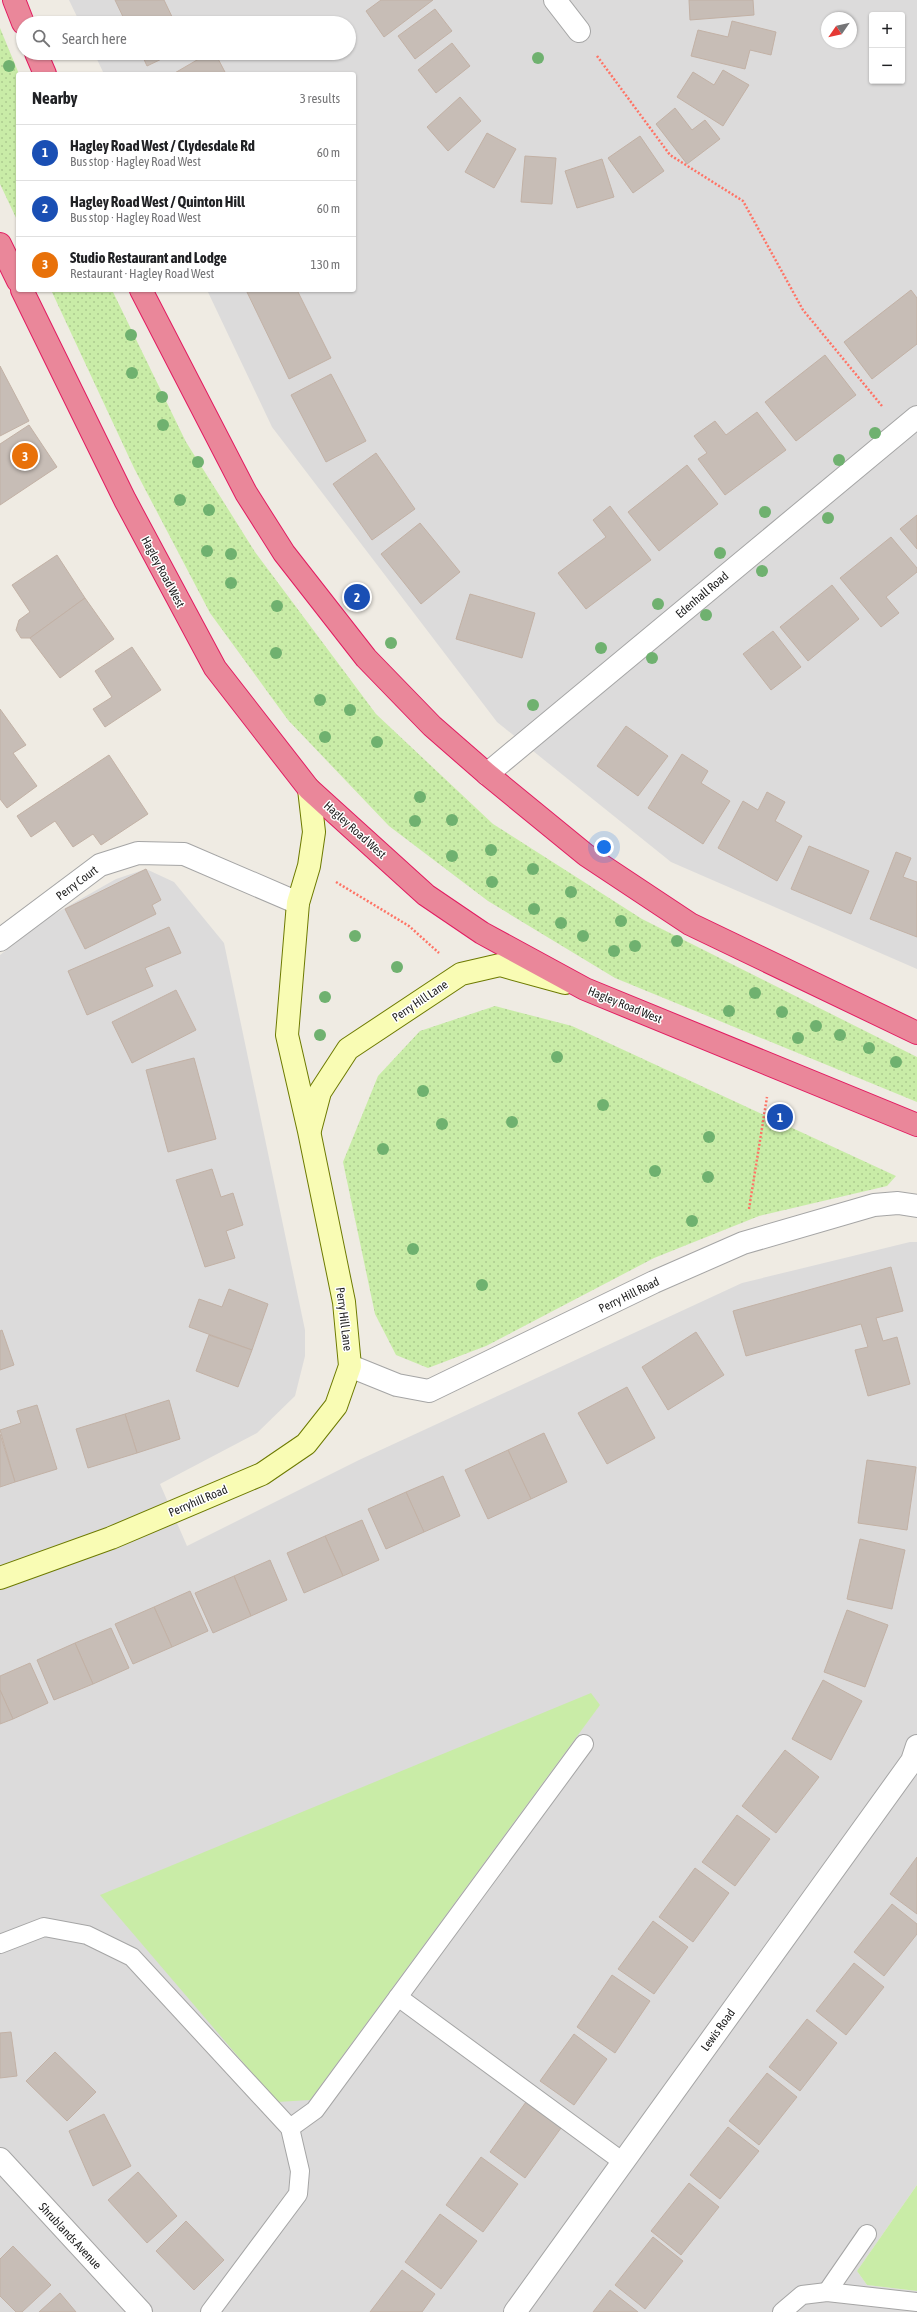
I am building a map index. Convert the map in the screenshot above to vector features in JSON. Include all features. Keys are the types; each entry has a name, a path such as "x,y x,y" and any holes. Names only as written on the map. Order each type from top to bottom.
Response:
{"highway":[{"path":"14,0 20,16"},
{"path":"39,60 44,72"},
{"path":"0,244 16,277"},
{"name":"Hagley Road West","path":"23,292 125,500 215,668 309,789 426,895 482,934 585,989 917,1125"},
{"path":"142,292 246,493 284,553 366,658 432,726 486,774 586,855 690,924 917,1033"}],"street":[{"path":"555,0 579,31"},
{"name":"Edenhall Road","path":"486,774 909,423"},
{"name":"Perry Hill Lane","path":"309,789 314,832 309,866 298,903 287,1035 309,1131 344,1302 350,1366"},
{"name":"Perry Court","path":"0,940 100,865 138,852 184,854 298,903"},
{"name":"Perry Hill Lane","path":"309,1131 320,1092 348,1049 461,974 500,965 585,989"},
{"name":"Perry Hill Road","path":"350,1366 397,1385 429,1391 654,1282 743,1243 874,1205 898,1203 917,1206"},
{"name":"Perryhill Road","path":"0,1578 111,1538 262,1474 306,1444 336,1406 350,1366"},
{"name":"Lewis Road","path":"515,2312 915,1757"},
{"name":"Shrublands Avenue","path":"0,2159 141,2312"}],"lane":[{"path":"290,2128 314,2110 584,1744"},
{"path":"0,1944 44,1927 88,1934 132,1957 290,2128 300,2171 298,2194 210,2312"},
{"path":"398,1997 623,2162"},
{"path":"827,2292 867,2234"},
{"path":"782,2312 802,2295 827,2292 917,2302"}],"path":[{"path":"579,31 670,155 743,201 802,310 909,423"},
{"path":"309,866 409,926 461,974"},
{"path":"743,1243 773,1066"}],"shaded area":[{"path":"69,0 917,0 917,969 671,862 497,722 272,427 208,292 356,292 356,72 103,72 97,60 356,60 356,16 77,16"},
{"path":"146,869 174,882 224,943 305,1330 305,1356 295,1396 257,1433 160,1484 187,1546 359,1460 742,1283 910,1242 917,1242 917,2185 857,2271 867,2285 917,2291 917,2312 0,2312 0,955 49,917 116,879"}],"green space":[{"path":"0,28 18,72 16,72 16,218 0,184"},
{"path":"52,292 113,292 186,442 255,552 376,714 493,824 642,919 917,1057 917,1102 615,978 488,901 389,826 288,720 210,613 134,468"},
{"path":"495,1006 572,1026 896,1176 887,1186 759,1216 654,1258 486,1346 428,1368 396,1355 375,1314 343,1162 378,1076 420,1031"},
{"path":"591,1693 600,1705 310,2100 277,2102 100,1895"},
{"path":"917,2185 917,2291 867,2285 857,2271"}],"building":[{"path":"115,0 164,0 172,16 123,16"},
{"path":"381,0 433,0 384,37 366,11"},
{"path":"689,0 753,0 754,15 690,20"},
{"path":"435,9 452,31 415,59 398,36"},
{"path":"732,21 776,32 771,55 750,50 745,69 691,56 698,30 728,37"},
{"path":"452,43 470,66 436,93 418,70"},
{"path":"144,60 159,60 147,66"},
{"path":"197,60 219,60 225,72 176,72"},
{"path":"723,70 749,85 723,126 677,97 693,72 714,85"},
{"path":"460,97 481,121 448,151 427,127"},
{"path":"675,108 692,130 705,120 720,139 687,164 656,124"},
{"path":"487,133 516,149 494,188 465,172"},
{"path":"640,136 664,171 633,193 608,158"},
{"path":"525,156 556,158 552,204 521,202"},
{"path":"602,159 614,197 577,208 565,171"},
{"path":"911,290 917,298 917,344 872,379 844,342"},
{"path":"247,292 298,292 331,358 289,379"},
{"path":"825,355 856,395 796,441 765,402"},
{"path":"0,366 29,421 0,436"},
{"path":"331,374 366,441 326,462 291,395"},
{"path":"757,412 786,450 725,495 698,459 707,453 694,436 715,421 726,435"},
{"path":"29,425 57,467 0,505 0,444"},
{"path":"376,453 415,509 372,540 333,484"},
{"path":"687,465 718,504 659,551 628,512"},
{"path":"610,506 651,560 586,609 558,573 606,537 593,520"},
{"path":"917,515 917,549 900,529"},
{"path":"420,523 460,572 421,604 381,554"},
{"path":"891,537 917,568 917,572 886,597 899,613 881,627 840,578"},
{"path":"57,555 85,598 30,638 21,638 16,630 19,620 30,612 12,585"},
{"path":"832,585 859,619 808,661 780,627"},
{"path":"470,594 535,613 522,658 456,639"},
{"path":"85,598 114,639 60,678 30,638"},
{"path":"773,631 801,667 771,690 743,654"},
{"path":"132,647 161,690 105,727 93,709 112,697 95,671"},
{"path":"0,709 26,745 13,753 37,786 7,808 0,799"},
{"path":"626,726 668,756 638,796 597,766"},
{"path":"682,754 708,771 701,783 730,801 703,844 648,808"},
{"path":"109,755 148,814 101,845 93,834 73,847 55,821 31,837 17,816"},
{"path":"767,792 785,802 775,821 802,836 777,881 718,848 743,801 758,810"},
{"path":"809,846 869,871 851,914 791,889"},
{"path":"896,852 911,858 903,877 917,882 917,937 870,919"},
{"path":"146,869 161,900 152,905 156,914 85,949 65,909"},
{"path":"169,927 181,953 145,968 153,986 87,1015 68,971"},
{"path":"176,990 196,1030 132,1063 112,1022"},
{"path":"194,1058 216,1139 168,1152 146,1070"},
{"path":"212,1169 221,1197 233,1193 243,1225 226,1231 235,1258 205,1267 176,1180"},
{"path":"891,1267 903,1311 876,1318 883,1341 897,1337 910,1384 868,1396 855,1350 868,1347 861,1324 746,1356 733,1311"},
{"path":"229,1289 268,1304 252,1350 189,1327 199,1299 222,1307"},
{"path":"2,1330 14,1365 0,1370 0,1331"},
{"path":"696,1332 724,1375 668,1410 642,1367"},
{"path":"209,1335 252,1350 238,1387 196,1371"},
{"path":"627,1387 655,1438 607,1464 578,1413"},
{"path":"169,1400 180,1439 137,1453 125,1414"},
{"path":"37,1405 57,1469 15,1482 0,1430 21,1423 17,1411"},
{"path":"125,1414 137,1453 88,1468 76,1429"},
{"path":"544,1433 567,1482 531,1499 508,1450"},
{"path":"0,1434 15,1482 0,1487"},
{"path":"508,1450 531,1499 488,1519 465,1470"},
{"path":"867,1460 916,1467 907,1530 858,1523"},
{"path":"443,1476 460,1516 424,1532 406,1492"},
{"path":"406,1492 424,1532 386,1549 368,1509"},
{"path":"362,1520 379,1560 343,1576 325,1536"},
{"path":"325,1536 343,1576 304,1593 287,1553"},
{"path":"860,1539 905,1550 892,1609 847,1599"},
{"path":"270,1560 287,1600 251,1616 234,1576"},
{"path":"234,1576 251,1616 213,1633 195,1593"},
{"path":"190,1591 208,1631 172,1647 154,1607"},
{"path":"154,1607 172,1647 133,1664 115,1624"},
{"path":"847,1610 888,1625 865,1687 824,1672"},
{"path":"111,1628 129,1668 93,1684 75,1643"},
{"path":"75,1643 93,1684 54,1700 37,1660"},
{"path":"30,1663 48,1703 13,1719 0,1690 0,1676"},
{"path":"823,1680 862,1701 831,1760 792,1739"},
{"path":"0,1690 13,1719 0,1724"},
{"path":"785,1750 819,1777 776,1833 742,1806"},
{"path":"737,1815 770,1839 735,1886 702,1862"},
{"path":"917,1857 917,1914 890,1894"},
{"path":"695,1868 729,1893 693,1942 659,1917"},
{"path":"892,1904 917,1924 917,1934 884,1976 854,1952"},
{"path":"653,1921 688,1947 654,1994 618,1969"},
{"path":"854,1963 884,1987 846,2035 816,2011"},
{"path":"612,1975 650,2001 615,2053 577,2027"},
{"path":"807,2019 837,2043 800,2091 769,2067"},
{"path":"11,2032 17,2076 0,2078 0,2033"},
{"path":"574,2034 607,2059 574,2105 540,2081"},
{"path":"55,2052 96,2092 67,2121 26,2081"},
{"path":"767,2073 797,2097 759,2145 729,2121"},
{"path":"526,2102 561,2128 525,2178 490,2152"},
{"path":"104,2114 131,2166 93,2186 69,2131"},
{"path":"728,2127 759,2151 720,2199 690,2175"},
{"path":"481,2157 518,2184 483,2232 446,2205"},
{"path":"138,2172 177,2216 147,2243 108,2200"},
{"path":"689,2183 719,2207 681,2255 651,2231"},
{"path":"440,2214 477,2241 441,2289 405,2262"},
{"path":"186,2221 224,2260 194,2290 156,2251"},
{"path":"653,2237 683,2261 645,2309 615,2285"},
{"path":"13,2246 51,2285 22,2312 16,2312 0,2296 0,2259"},
{"path":"402,2270 435,2294 422,2312 370,2312"},
{"path":"610,2290 638,2312 593,2312"},
{"path":"60,2293 76,2312 39,2312"}],"place":[{"name":"Studio Restaurant and Lodge","path":"25,456"},
{"name":"Hagley Road West / Quinton Hill","path":"357,597"},
{"name":"Hagley Road West / Clydesdale Rd","path":"780,1117"}]}
